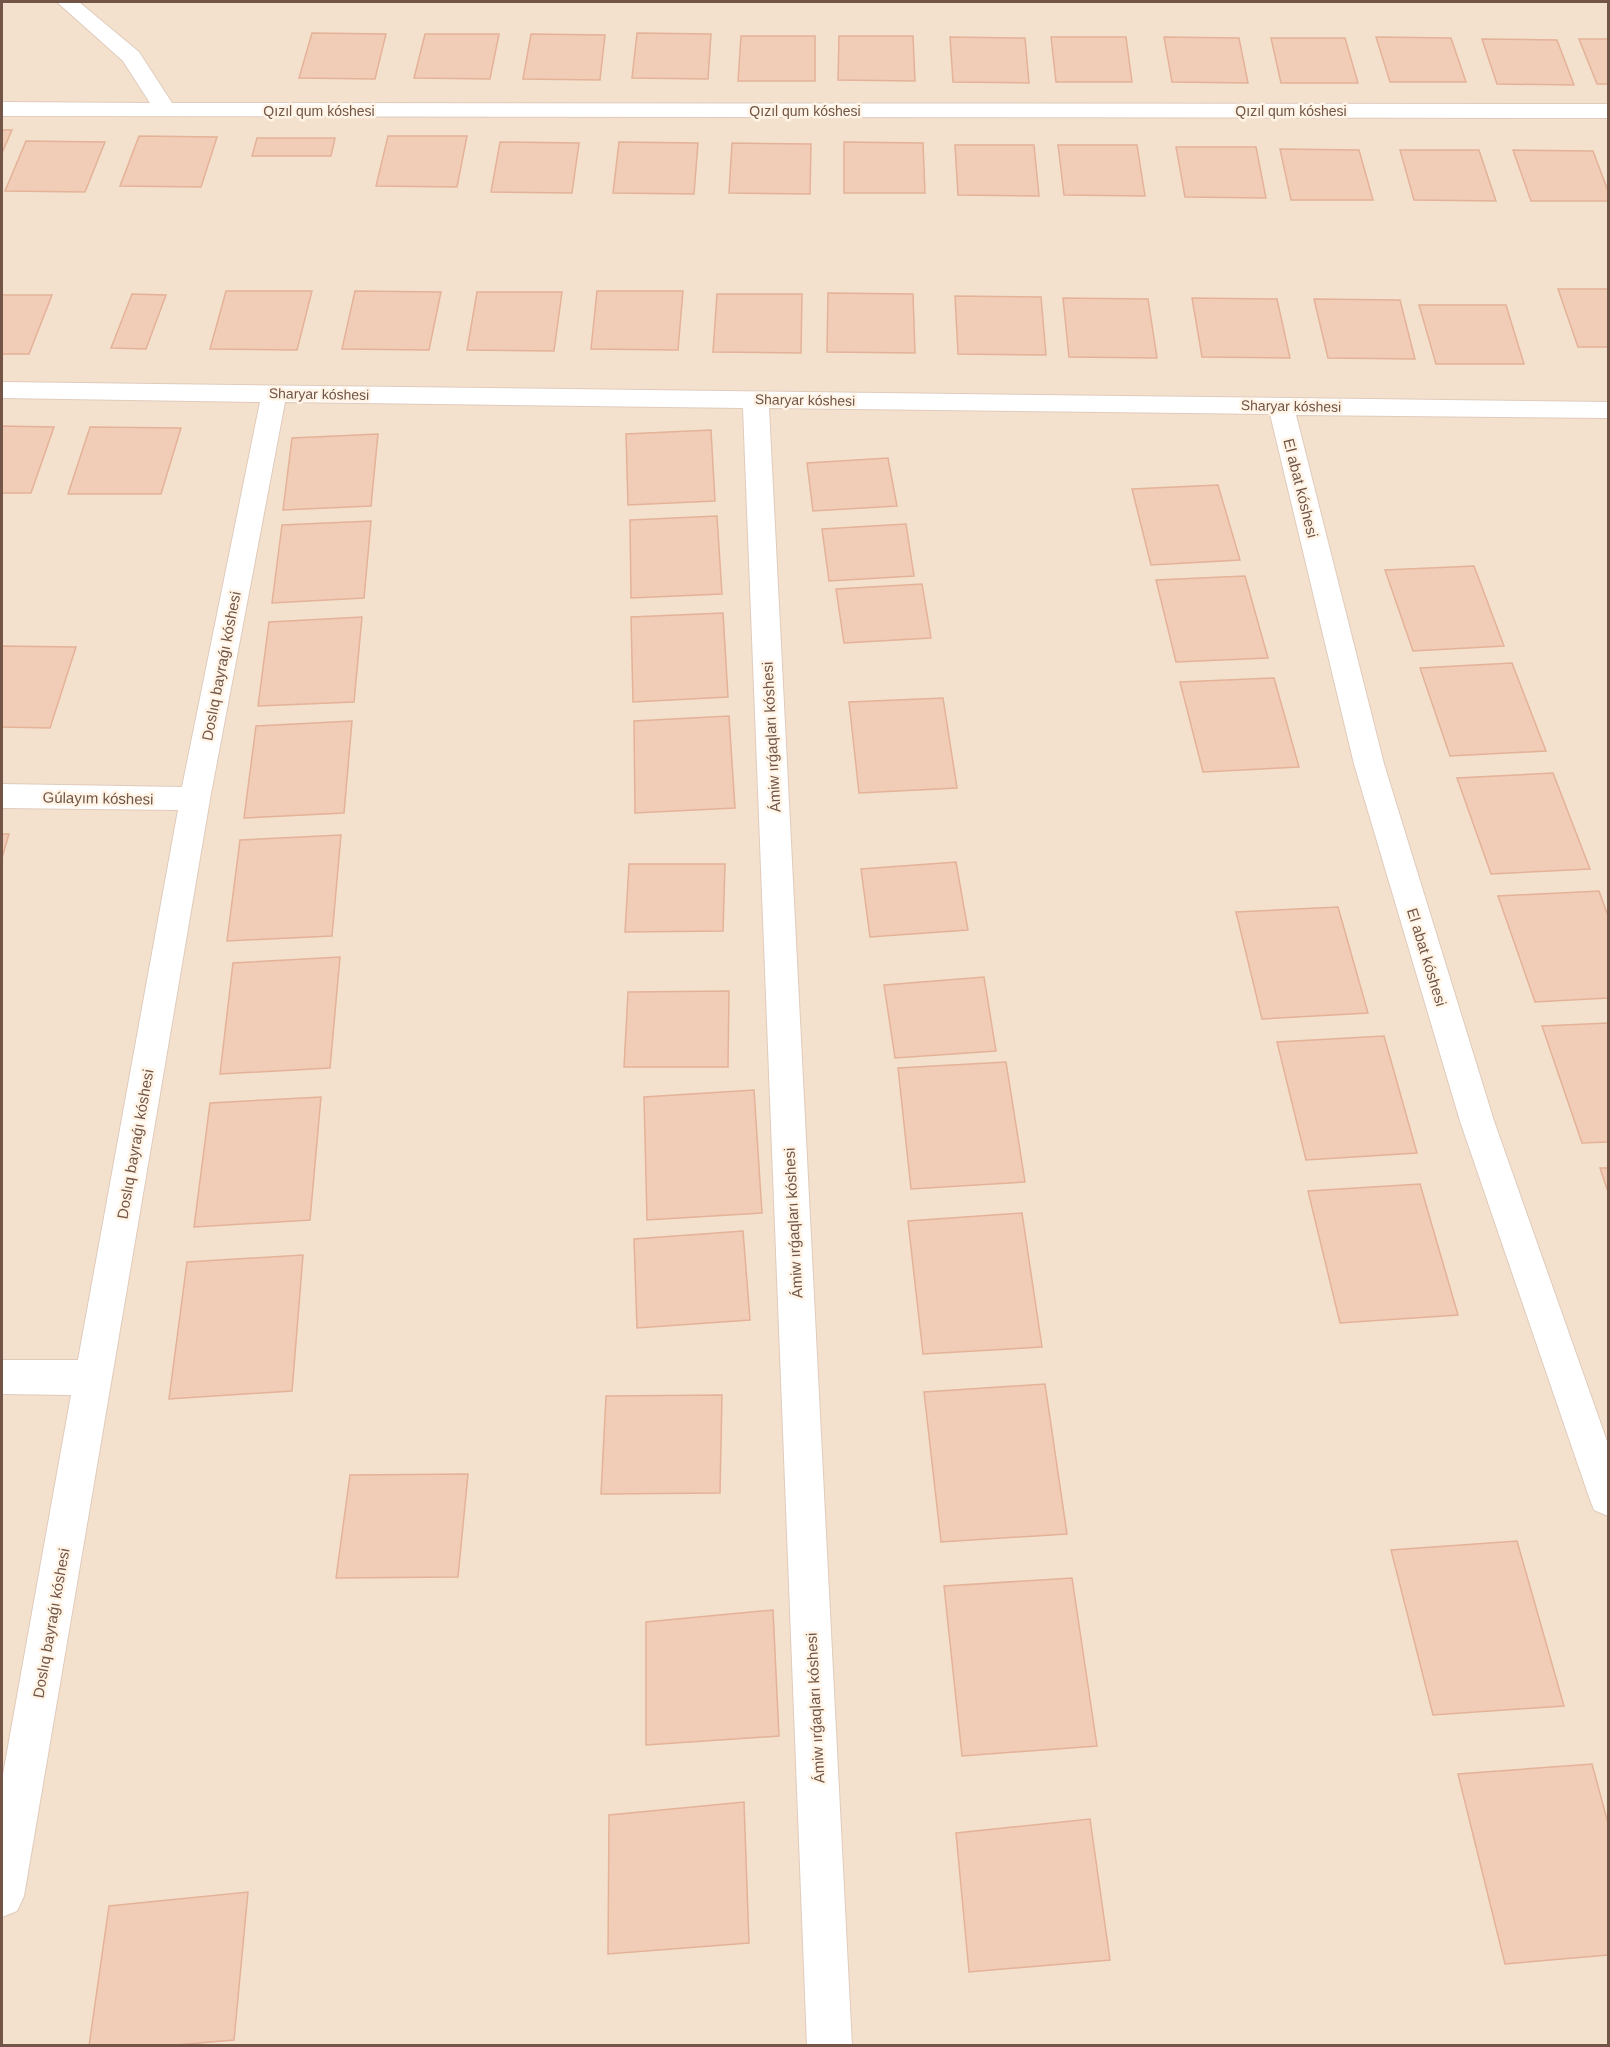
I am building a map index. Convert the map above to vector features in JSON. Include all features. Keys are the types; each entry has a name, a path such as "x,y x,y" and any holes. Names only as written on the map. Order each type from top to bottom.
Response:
{"street":[{"path":"67,2 131,57 167,111"},
{"name":"Qızıl qum kóshesi","path":"2,109 1608,111"},
{"name":"Sharyar kóshesi","path":"2,390 1608,410"},
{"name":"Doslıq bayraǵı kóshesi","path":"2,1896 195,800 274,394"},
{"name":"Ámiw ırǵaqları kóshesi","path":"756,400 830,2046"},
{"name":"El abat kóshesi","path":"1281,406 1369,764 1476,1121 1608,1497"},
{"name":"Gúlayım kóshesi","path":"2,796 195,800"},
{"path":"2,1377 94,1378"}],"shaded area":[{"path":"2,2 1608,2 1608,2045 2,2046"}],"building":[{"path":"312,33 386,34 375,79 299,78"},
{"path":"637,33 711,34 708,79 632,78"},
{"path":"425,34 499,34 490,79 414,78"},
{"path":"531,34 605,35 600,80 523,79"},
{"path":"741,36 815,36 815,81 738,81"},
{"path":"839,36 913,36 915,81 838,80"},
{"path":"950,37 1025,38 1029,83 953,82"},
{"path":"1051,37 1126,37 1132,82 1056,82"},
{"path":"1164,37 1239,38 1248,83 1172,82"},
{"path":"1376,37 1451,38 1466,82 1390,82"},
{"path":"1271,38 1345,38 1358,83 1281,83"},
{"path":"1482,39 1557,40 1574,85 1497,84"},
{"path":"1579,39 1608,39 1608,84 1597,84"},
{"path":"2,130 12,130 2,153"},
{"path":"139,136 217,137 201,187 120,186"},
{"path":"388,136 467,136 457,187 376,186"},
{"path":"257,138 335,138 331,156 252,156"},
{"path":"26,141 105,142 85,192 5,191"},
{"path":"500,142 579,143 572,193 491,192"},
{"path":"619,142 698,143 694,194 613,193"},
{"path":"844,142 923,143 925,193 844,193"},
{"path":"732,143 811,144 810,194 729,193"},
{"path":"955,145 1034,145 1039,196 958,195"},
{"path":"1058,145 1137,145 1145,196 1064,195"},
{"path":"1176,147 1256,147 1266,198 1185,197"},
{"path":"1280,149 1359,150 1373,200 1291,200"},
{"path":"1400,150 1479,150 1496,201 1414,200"},
{"path":"1513,150 1593,151 1608,191 1608,201 1531,201"},
{"path":"1558,289 1608,289 1608,347 1578,347"},
{"path":"226,291 312,291 297,350 210,349"},
{"path":"355,291 441,292 429,350 342,349"},
{"path":"597,291 683,291 678,350 591,349"},
{"path":"477,292 562,292 554,351 467,350"},
{"path":"828,293 913,294 915,353 827,352"},
{"path":"132,294 166,295 146,349 111,348"},
{"path":"717,294 802,294 801,353 713,352"},
{"path":"2,295 52,295 29,354 2,354"},
{"path":"955,296 1041,297 1046,355 958,354"},
{"path":"1063,298 1148,299 1157,358 1069,357"},
{"path":"1192,298 1277,299 1290,358 1202,357"},
{"path":"1314,299 1400,300 1415,359 1328,358"},
{"path":"1419,305 1506,305 1524,364 1436,364"},
{"path":"2,426 54,427 31,493 2,493"},
{"path":"90,427 181,428 161,494 68,494"},
{"path":"711,430 715,501 628,505 626,434"},
{"path":"378,434 371,506 283,510 292,438"},
{"path":"888,458 897,506 813,511 807,463"},
{"path":"1218,485 1240,560 1151,565 1132,489"},
{"path":"717,516 722,594 631,598 630,520"},
{"path":"371,521 364,598 272,603 282,525"},
{"path":"906,524 914,576 829,581 822,529"},
{"path":"1474,566 1504,646 1413,651 1385,570"},
{"path":"1245,576 1268,658 1176,662 1156,580"},
{"path":"922,584 931,638 844,643 836,589"},
{"path":"723,613 728,697 633,702 631,617"},
{"path":"362,617 354,702 258,706 269,622"},
{"path":"2,646 76,647 50,728 2,727"},
{"path":"1512,663 1546,751 1450,756 1420,668"},
{"path":"1274,678 1299,767 1203,772 1180,682"},
{"path":"943,698 957,788 859,793 849,702"},
{"path":"729,716 735,808 635,813 634,721"},
{"path":"352,721 344,813 244,818 256,726"},
{"path":"1553,773 1590,869 1491,874 1457,778"},
{"path":"2,834 9,834 2,858"},
{"path":"341,835 332,936 227,941 240,840"},
{"path":"956,862 968,930 870,937 861,869"},
{"path":"629,864 725,864 723,931 625,932"},
{"path":"1599,891 1608,916 1608,998 1535,1002 1498,896"},
{"path":"1338,907 1368,1013 1262,1019 1236,912"},
{"path":"340,957 330,1068 220,1074 233,963"},
{"path":"984,977 996,1051 895,1058 884,985"},
{"path":"729,991 728,1067 624,1067 628,992"},
{"path":"1608,1023 1608,1142 1582,1143 1542,1026"},
{"path":"1384,1036 1417,1153 1306,1160 1277,1042"},
{"path":"1006,1062 1025,1182 911,1189 898,1068"},
{"path":"754,1090 762,1213 647,1220 644,1097"},
{"path":"321,1097 310,1220 194,1227 210,1103"},
{"path":"1600,1168 1608,1168 1608,1192"},
{"path":"1420,1184 1458,1315 1340,1323 1308,1191"},
{"path":"1022,1213 1042,1347 923,1354 908,1221"},
{"path":"743,1231 750,1320 637,1328 634,1239"},
{"path":"303,1255 292,1391 169,1399 187,1262"},
{"path":"1045,1384 1067,1534 941,1542 924,1392"},
{"path":"722,1395 720,1493 601,1494 606,1396"},
{"path":"468,1474 458,1577 336,1578 350,1475"},
{"path":"1517,1541 1564,1706 1433,1715 1391,1550"},
{"path":"1072,1578 1097,1746 962,1756 944,1586"},
{"path":"773,1610 779,1736 646,1745 646,1622"},
{"path":"1592,1764 1608,1823 1608,1955 1505,1964 1458,1774"},
{"path":"744,1802 749,1943 608,1954 609,1815"},
{"path":"1090,1819 1110,1960 969,1972 956,1833"},
{"path":"248,1892 234,2040 164,2046 89,2046 109,1906"}]}
